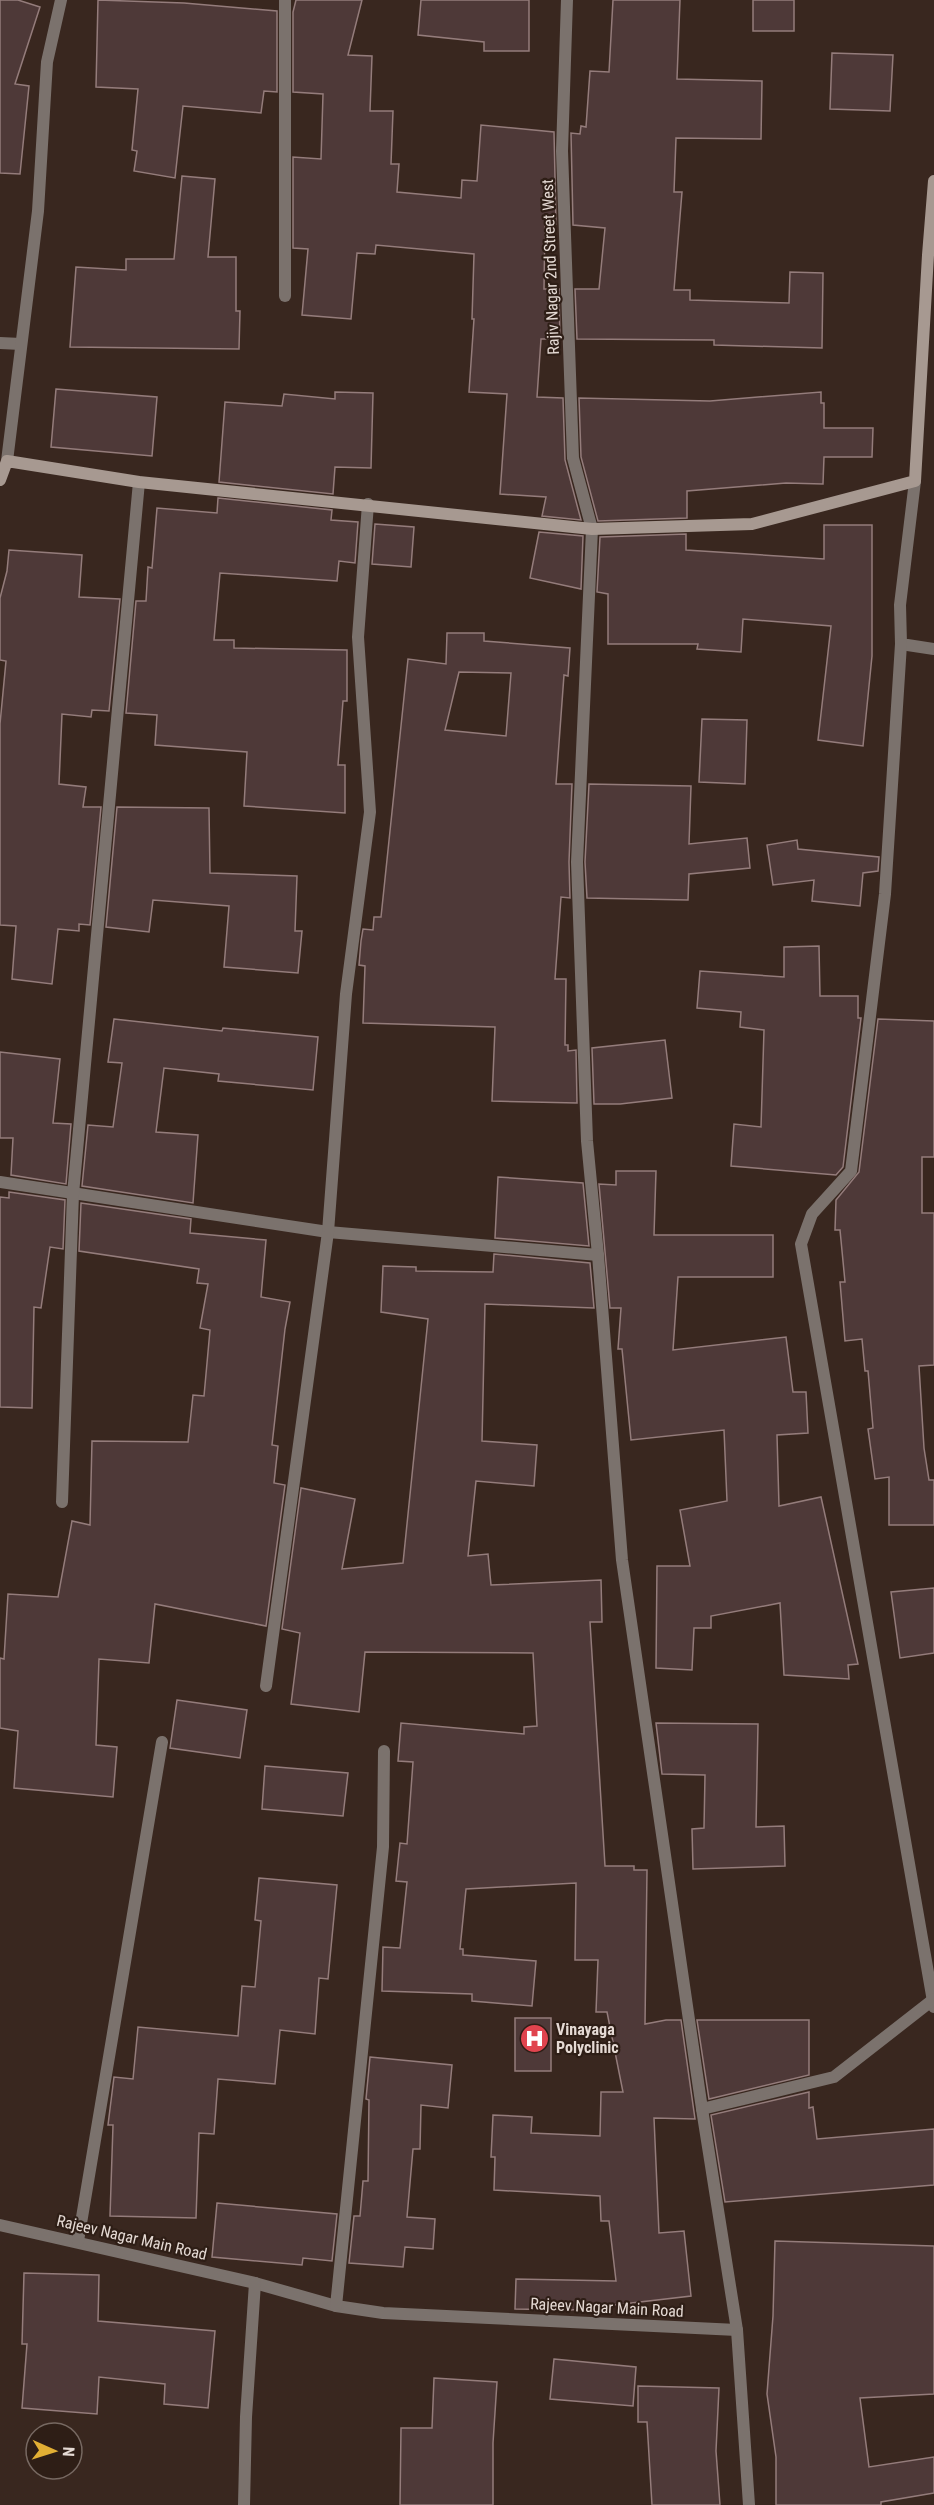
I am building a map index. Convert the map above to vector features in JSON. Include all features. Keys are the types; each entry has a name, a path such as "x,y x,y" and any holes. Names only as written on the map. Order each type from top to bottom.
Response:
{"street":[{"path":"0,480 7,461 39,211 47,62 62,0"},
{"path":"285,0 285,296"},
{"name":"Rajiv Nagar 2nd Street West","path":"567,0 562,151 573,458 592,529 577,862 587,1141 622,1560 702,2109"},
{"path":"749,2505 737,2330 702,2109 834,2077 934,2002 801,1244 812,1214 850,1171 885,894 900,644 900,605 915,481 934,182"},
{"path":"0,343 21,344"},
{"path":"7,461 139,482 592,529 752,524 915,481"},
{"path":"62,1502 73,1194 139,482"},
{"path":"266,1686 328,1232 346,994 370,812 358,637 368,504"},
{"path":"900,644 934,649"},
{"path":"0,1182 328,1232 598,1255"},
{"path":"78,2241 162,1742"},
{"path":"336,2306 383,1847 384,1751"},
{"name":"Rajeev Nagar Main Road","path":"0,2225 255,2283 336,2306 383,2313 737,2330"},
{"path":"244,2505 246,2416 255,2283"}],"building":[{"path":"0,0 18,0 40,7 15,84 29,86 20,174 0,173"},
{"path":"98,0 184,3 277,11 277,92 264,91 261,113 183,106 175,178 134,171 137,151 132,150 138,89 96,87"},
{"path":"296,0 362,0 348,55 372,56 370,111 393,111 391,164 399,164 397,192 461,198 462,180 477,181 481,125 554,132 556,224 545,223 544,289 559,289 560,339 541,339 537,397 563,398 565,460 581,520 542,516 546,497 500,494 507,394 469,392 474,319 472,319 474,254 376,245 375,254 357,253 351,319 302,315 308,249 293,248 293,157 321,159 323,94 293,92 293,12"},
{"path":"421,0 529,0 529,51 484,51 484,42 418,35"},
{"path":"613,0 680,0 677,79 762,81 761,139 676,138 674,192 682,192 674,290 690,290 690,300 789,303 790,272 823,273 822,348 714,345 714,340 577,339 575,289 599,289 605,228 573,225 571,133 580,134 581,126 586,127 590,71 609,72"},
{"path":"753,0 794,0 794,31 753,31"},
{"path":"832,53 893,55 890,111 830,109"},
{"path":"182,176 215,179 208,257 236,257 236,311 240,311 239,349 70,347 76,267 126,270 126,259 174,259"},
{"path":"56,389 157,397 152,456 51,447"},
{"path":"335,392 373,393 371,468 335,467 333,494 219,482 225,402 282,406 284,394 335,399"},
{"path":"821,392 821,403 824,403 824,428 873,428 872,457 824,457 823,484 786,483 687,491 687,518 598,521 581,457 579,398 710,401"},
{"path":"218,498 332,510 331,520 358,522 355,563 339,561 337,581 220,573 214,640 234,640 234,648 347,650 347,701 343,701 338,765 345,765 345,813 244,806 247,752 155,745 157,715 126,713 136,601 146,601 148,567 152,568 157,508 217,513"},
{"path":"375,524 414,527 411,567 372,564"},
{"path":"824,525 872,525 872,656 863,746 818,740 831,626 743,619 741,652 697,649 698,644 608,644 608,594 597,592 600,537 686,534 686,550 824,559"},
{"path":"539,532 583,536 581,589 530,578"},
{"path":"9,550 82,555 79,597 120,599 109,711 92,710 91,717 62,714 59,784 86,787 83,807 101,807 90,925 79,924 79,931 58,929 52,984 12,979 16,926 0,925 0,724 6,661 0,660 0,598 7,571"},
{"path":"447,633 484,633 484,641 570,648 568,676 564,675 556,784 572,784 570,898 561,897 555,979 566,979 565,1045 568,1045 568,1051 576,1050 577,1103 492,1101 495,1027 363,1023 365,966 359,965 361,941 363,929 373,930 374,917 381,917 408,659 446,664","holes":["459,672 511,673 506,736 445,730"]},
{"path":"702,719 747,720 745,784 699,782"},
{"path":"589,784 691,786 689,844 747,838 750,868 689,874 688,900 587,898 585,862"},
{"path":"117,807 209,808 210,873 297,876 295,931 302,931 298,973 224,967 229,906 153,900 149,932 106,927"},
{"path":"797,840 798,849 879,857 878,871 863,873 860,906 812,901 814,880 773,885 767,845"},
{"path":"819,946 820,996 858,996 858,1018 861,1018 843,1167 836,1175 731,1166 734,1124 761,1127 764,1030 740,1027 741,1012 697,1008 700,971 784,977 784,947"},
{"path":"114,1019 222,1031 223,1028 318,1037 313,1090 218,1081 219,1074 164,1068 156,1132 198,1135 193,1203 82,1186 88,1125 113,1127 122,1063 108,1062"},
{"path":"878,1019 934,1021 934,1157 922,1157 922,1213 934,1213 934,1365 919,1366 924,1448 929,1480 934,1480 934,1525 889,1525 889,1477 875,1479 868,1429 873,1428 868,1371 865,1371 862,1339 845,1341 840,1282 845,1282 840,1230 835,1230 836,1200 859,1172"},
{"path":"665,1040 672,1098 620,1104 594,1104 592,1048"},
{"path":"0,1052 60,1059 53,1123 71,1124 66,1184 11,1175 13,1138 0,1138"},
{"path":"616,1171 656,1171 654,1235 773,1235 773,1277 678,1277 673,1350 786,1337 793,1392 806,1392 808,1433 777,1435 779,1506 821,1497 858,1664 848,1665 849,1679 784,1675 780,1603 711,1616 711,1628 694,1628 692,1670 656,1668 657,1566 690,1566 680,1510 727,1501 724,1430 631,1440 622,1349 618,1349 621,1308 610,1308 599,1184 616,1185"},
{"path":"498,1177 583,1183 589,1246 495,1238"},
{"path":"9,1192 65,1200 63,1249 50,1247 41,1308 34,1307 32,1408 0,1407 0,1197 9,1198"},
{"path":"81,1203 191,1219 190,1233 266,1240 261,1297 290,1302 272,1445 278,1446 274,1483 285,1485 266,1626 155,1604 149,1663 99,1659 96,1745 117,1747 113,1797 14,1788 18,1731 0,1728 0,1658 4,1659 8,1594 58,1597 72,1521 90,1525 92,1441 188,1442 193,1395 204,1396 210,1330 200,1328 208,1284 197,1283 199,1269 79,1251"},
{"path":"494,1254 590,1263 594,1308 485,1304 482,1441 537,1445 534,1486 476,1481 468,1556 488,1554 491,1585 601,1580 602,1622 590,1622 605,1866 634,1866 634,1870 647,1870 645,2024 681,2020 695,2119 654,2118 659,2233 684,2231 691,2296 571,2310 515,2309 516,2279 616,2281 609,2221 601,2221 600,2196 494,2190 495,2157 491,2157 493,2115 532,2117 531,2133 600,2136 601,2092 623,2092 607,2012 596,2012 598,1960 575,1960 576,1883 466,1889 460,1949 463,1949 463,1955 536,1961 532,2006 472,2001 472,1994 382,1991 383,1947 400,1948 407,1882 396,1881 400,1843 407,1844 413,1762 398,1761 401,1723 524,1734 524,1727 537,1726 533,1653 365,1652 359,1712 291,1704 300,1633 282,1629 301,1488 355,1499 342,1569 403,1563 428,1319 381,1312 383,1266 416,1267 416,1271 493,1272"},
{"path":"934,1588 934,1653 900,1658 891,1592"},
{"path":"177,1700 247,1710 240,1758 170,1748"},
{"path":"656,1723 758,1724 756,1827 784,1826 785,1866 693,1869 692,1829 704,1828 705,1775 662,1774"},
{"path":"265,1766 348,1773 343,1816 262,1809"},
{"path":"259,1878 337,1885 328,1979 319,1978 315,2034 280,2030 275,2084 218,2079 214,2134 199,2133 196,2218 110,2216 113,2125 108,2125 114,2077 133,2079 138,2027 238,2036 242,1986 255,1987 261,1921 255,1920"},
{"path":"515,2018 551,2018 551,2071 515,2071"},
{"path":"697,2020 809,2020 809,2075 709,2099"},
{"path":"370,2057 452,2065 448,2108 421,2105 420,2149 413,2149 407,2217 435,2219 433,2249 405,2247 403,2267 349,2263 354,2216 360,2216 363,2181 368,2181 369,2100 366,2099"},
{"path":"809,2092 809,2108 813,2107 817,2139 934,2129 934,2185 725,2202 711,2115"},
{"path":"217,2203 337,2214 332,2261 303,2258 302,2265 212,2257"},
{"path":"775,2241 934,2246 934,2394 860,2398 869,2467 934,2457 934,2493 881,2502 881,2505 776,2505 776,2457 767,2394 773,2316"},
{"path":"24,2273 99,2275 98,2321 215,2331 208,2408 164,2404 165,2384 99,2377 97,2414 22,2408 27,2344 22,2344"},
{"path":"554,2359 636,2367 633,2406 550,2399"},
{"path":"434,2378 497,2382 493,2443 493,2505 400,2505 401,2428 432,2428"},
{"path":"638,2386 719,2388 716,2451 720,2505 652,2505 647,2422 638,2422"}],"place":[{"name":"Vinayaga Polyclinic","path":"535,2038"}]}
